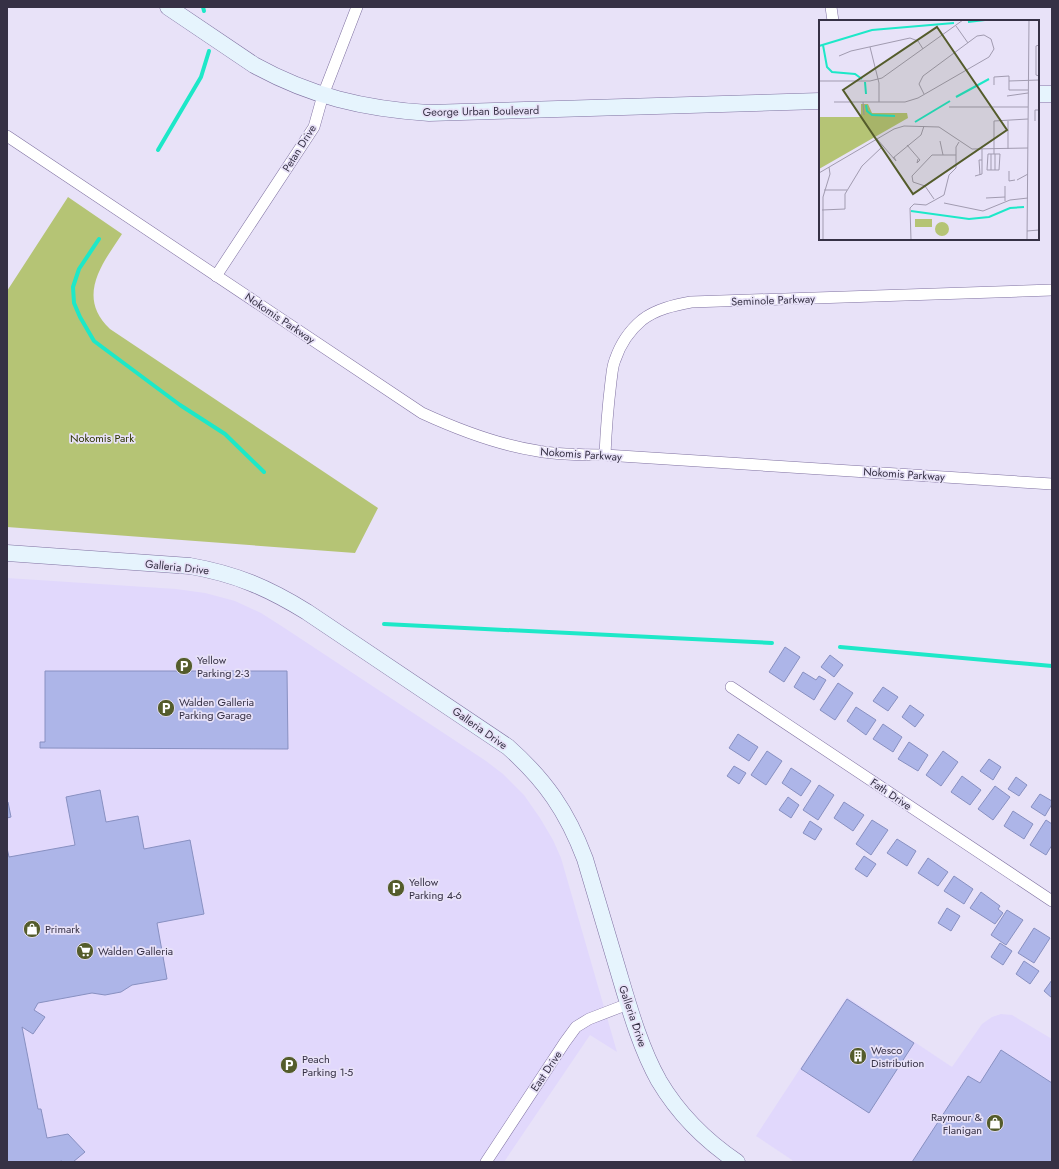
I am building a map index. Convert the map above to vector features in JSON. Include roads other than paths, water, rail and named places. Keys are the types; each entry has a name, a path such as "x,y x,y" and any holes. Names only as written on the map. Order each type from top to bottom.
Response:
{"street":[{"name":"George Urban Boulevard","path":"168,7 254,65 299,87 323,96 362,106 396,111 429,113 819,101"},
{"name":"Petan Drive","path":"216,276 314,128 323,96 357,7"},
{"path":"831,7 833,20"},
{"path":"1039,94 1052,94"},
{"name":"Nokomis Parkway","path":"7,136 422,413 459,430 498,442 537,451 564,454 605,455 1052,484"},
{"name":"Seminole Parkway","path":"605,455 608,406 614,361 621,344 632,330 643,319 656,312 676,305 691,302 1052,290"},
{"name":"Galleria Drive","path":"7,553 190,566 235,576 261,586 282,596 307,612 508,747 526,763 547,787 561,807 576,836 585,858 628,1004 648,1058 659,1081 695,1128 714,1146 736,1162"},
{"name":"Fath Drive","path":"730,686 1052,901"},
{"name":"East Drive","path":"486,1162 576,1027 589,1019 628,1004"}],"waterway":[{"path":"203,7 204,11"},
{"path":"158,150 201,77 209,51"},
{"path":"99,239 79,269 73,287 74,303 80,317 94,341 180,405 225,434 264,472"},
{"path":"384,624 772,643"},
{"path":"840,647 1052,666"}],"place":[{"name":"Yellow Parking 2-3","path":"184,666"},
{"name":"Walden Galleria Parking Garage","path":"166,708"},
{"name":"Yellow Parking 4-6","path":"396,888"},
{"name":"Primark","path":"32,929"},
{"name":"Walden Galleria","path":"85,951"},
{"name":"Wesco Distribution","path":"858,1056"},
{"name":"Peach Parking 1-5","path":"289,1065"},
{"name":"Raymour & Flanigan","path":"995,1123"}],"park label":[{"name":"Nokomis Park","path":"102,438"}]}
